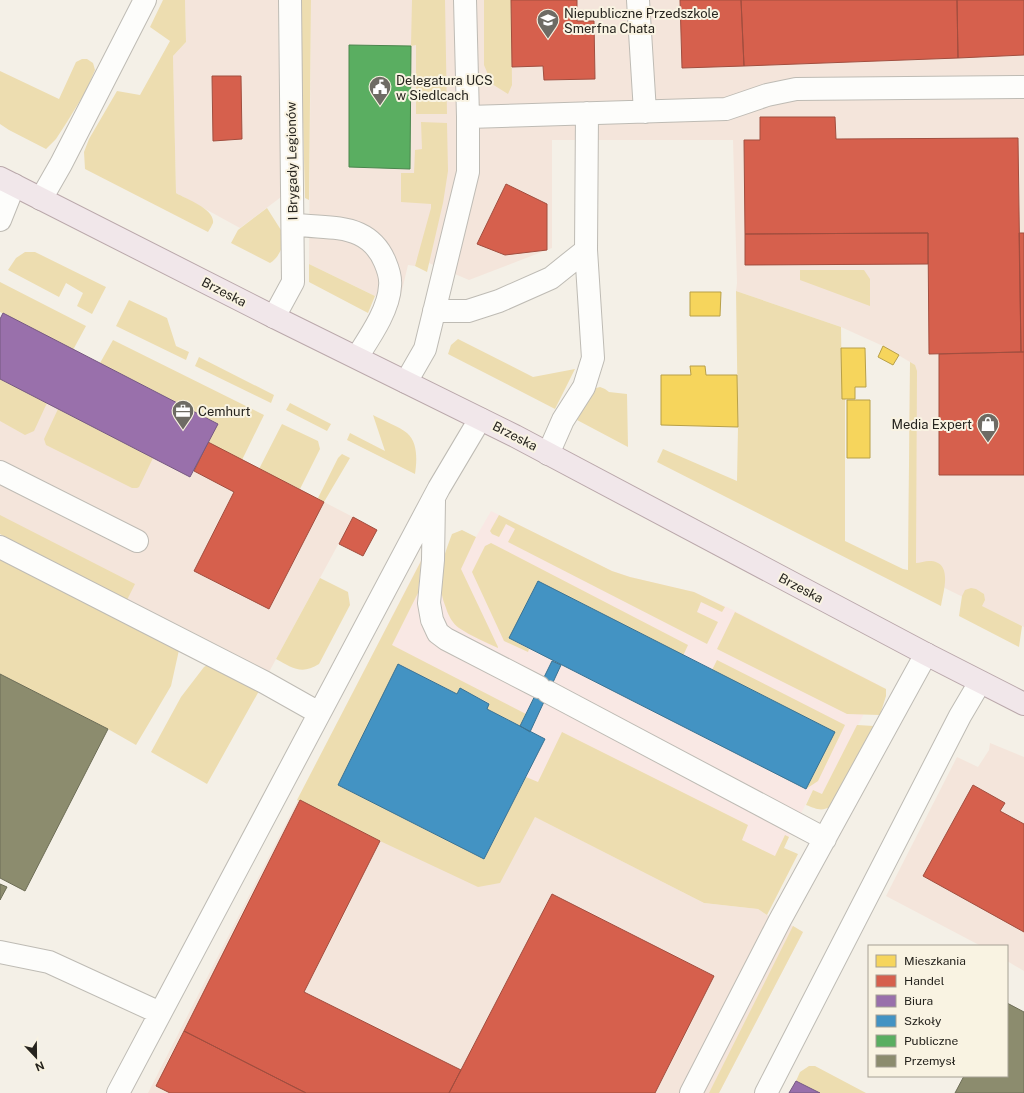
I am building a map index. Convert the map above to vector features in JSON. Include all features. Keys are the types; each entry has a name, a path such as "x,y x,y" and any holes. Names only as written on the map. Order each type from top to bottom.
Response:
{"main road":[{"name":"Brzeska","path":"7,182 274,317 480,418 926,654 1024,704"}],"street":[{"path":"41,199 61,164 145,0"},
{"name":"I Brygady Legionów","path":"274,317 293,282 290,0"},
{"path":"406,382 425,349 468,172 468,117 464,0"},
{"path":"638,0 645,112"},
{"path":"468,117 726,109 767,95 796,89 1024,87"},
{"path":"548,454 563,420 584,387 593,358 586,250 587,113"},
{"path":"0,220 7,182"},
{"path":"293,224 308,227 338,228 358,233 370,240 381,253 388,270 390,286 378,324 356,357"},
{"path":"434,311 468,311 498,301 551,278 586,250"},
{"path":"118,1093 434,497 480,418"},
{"path":"0,472 137,541"},
{"path":"434,497 433,545 429,604 432,620 438,633 446,639 824,839"},
{"path":"0,547 257,679 319,713"},
{"path":"691,1093 780,920 926,654"},
{"path":"766,1093 960,716 980,682"},
{"path":"0,952 49,962 160,1013"}],"shaded area":[{"path":"163,0 185,0 186,42 173,56 176,193 199,205 209,213 213,223 208,232 85,169 84,152 89,139 117,91 140,95 170,41 150,27"},
{"path":"185,0 278,0 281,197 240,228 176,193 173,56 186,42"},
{"path":"300,0 311,0 309,200 305,198"},
{"path":"311,0 1024,0 1024,627 908,570 910,362 883,346 841,327 736,291 733,140 552,140 552,248 469,280 417,258 415,266 408,265 398,307 309,264"},
{"path":"412,0 445,0 447,114 416,114 416,45 411,46"},
{"path":"484,0 511,0 512,85 508,94 492,84 484,65"},
{"path":"82,59 87,59 93,63 95,70 86,91 67,122 56,139 46,149 0,124 0,71 59,99 76,62"},
{"path":"421,122 447,123 448,171 443,203 427,272 415,266 431,204 401,202 401,173 414,173 415,150 422,149"},
{"path":"267,208 286,238 282,249 270,263 231,243 238,230"},
{"path":"25,252 35,252 106,287 92,314 77,306 83,293 66,283 59,297 8,270 16,258"},
{"path":"309,264 375,296 368,313 309,282"},
{"path":"800,270 864,270 870,279 870,306 800,280"},
{"path":"0,282 86,326 73,350 0,312"},
{"path":"736,291 841,327 842,398 845,399 845,541 908,570 910,362 915,365 917,371 916,563 929,561 937,562 942,566 945,586 941,606 657,462 663,449 737,481 738,427"},
{"path":"129,300 167,318 176,346 189,352 186,360 116,326"},
{"path":"3,313 218,424 208,442 353,517 269,672 0,534 0,319"},
{"path":"458,339 533,377 575,369 555,409 448,354 451,345"},
{"path":"113,340 264,415 242,460 208,442 217,423 100,363"},
{"path":"199,357 274,395 271,403 195,366"},
{"path":"0,379 47,403 34,431 25,435 0,421"},
{"path":"600,387 609,392 627,394 628,447 577,420 592,392 596,388"},
{"path":"290,403 331,424 327,431 286,410"},
{"path":"58,409 153,458 139,487 132,488 46,445 44,439"},
{"path":"373,415 400,428 411,437 416,452 415,474 347,440 350,433 385,451"},
{"path":"282,424 318,441 320,449 300,489 259,469"},
{"path":"342,454 350,458 324,502 318,498 338,458"},
{"path":"491,511 612,571 630,577 694,592 731,609 879,685 822,794 813,790 789,837 784,848 793,852 765,908 767,915 758,909 704,903 535,817 496,877 303,790 421,560 443,559 476,537"},
{"path":"0,515 135,584 127,600 0,534"},
{"path":"499,515 612,571 630,577 694,592 725,607 722,612 701,602 697,612 718,622 707,644 508,542 515,529 506,524 499,537 492,534 490,531"},
{"path":"462,530 476,537 461,569 498,648 473,636 457,626 449,616 443,598 440,580 445,553 452,534"},
{"path":"491,543 688,645 683,656 538,581 509,638 529,649 528,652 504,641 472,572 485,546"},
{"path":"0,557 179,650 171,686 136,745 108,729 0,674"},
{"path":"421,561 418,593 392,645 526,714 520,726 487,709 489,703 461,689 457,694 399,664 338,785 484,859 526,777 538,782 562,732 748,825 742,840 775,856 785,835 789,837 784,848 798,854 767,915 758,909 704,903 535,817 500,883 478,887 297,800"},
{"path":"320,578 348,592 350,605 319,664 307,669 297,669 276,659"},
{"path":"971,588 984,594 985,600 982,606 1022,626 1019,647 959,616 962,596 965,590"},
{"path":"735,612 886,689 886,696 880,715 847,714 717,649"},
{"path":"717,660 845,725 818,781 806,789 712,670"},
{"path":"209,664 259,691 207,784 151,752 181,697 204,667"},
{"path":"857,725 874,726 832,806 828,808 816,809 806,805 813,790 822,794"},
{"path":"990,743 1024,757 1024,971 1008,962 1008,945 979,945 886,896 957,757 978,767 989,750"},
{"path":"303,790 532,815 704,903 758,909 767,915 803,932 719,1093 148,1093"},
{"path":"793,926 803,932 719,1093 709,1093"},
{"path":"809,1066 815,1066 866,1093 820,1093 796,1081 800,1072"}],"building: Mieszkania":[{"path":"690,292 721,292 720,316 690,316"},
{"path":"883,346 899,355 893,365 878,357"},
{"path":"841,348 865,348 866,387 855,387 855,399 842,399"},
{"path":"690,366 705,366 706,375 737,375 738,427 661,425 661,375 691,375"},
{"path":"847,400 870,400 870,458 847,458"}],"building: Handel":[{"path":"511,0 577,0 577,21 594,21 595,79 544,80 543,66 512,67"},
{"path":"680,0 741,0 744,66 682,68"},
{"path":"741,0 957,0 958,58 744,66"},
{"path":"957,0 1024,0 1024,55 958,58"},
{"path":"212,76 241,76 242,139 213,141"},
{"path":"760,117 835,117 836,139 1018,138 1021,352 929,354 928,233 745,234 744,140 760,140"},
{"path":"506,184 547,204 547,250 505,255 477,244"},
{"path":"928,233 928,264 745,265 745,234"},
{"path":"1019,233 1024,233 1024,352 1021,352"},
{"path":"1024,352 1024,475 939,475 939,354"},
{"path":"208,442 324,502 269,609 194,571 234,492 194,471"},
{"path":"353,517 377,530 363,556 339,544"},
{"path":"973,785 1005,803 1000,811 1024,824 1024,932 923,876"},
{"path":"300,800 380,841 304,992 461,1070 449,1093 306,1093 184,1031"},
{"path":"552,894 714,976 655,1093 449,1093"},
{"path":"184,1031 306,1093 170,1093 156,1086"}],"building: Biura":[{"path":"3,313 218,424 190,477 0,379 0,319"},
{"path":"796,1081 820,1093 789,1093"}],"building: Szkoły":[{"path":"538,581 835,732 806,789 509,638"},
{"path":"552,661 561,665 530,732 520,726"},
{"path":"398,664 457,694 460,688 489,704 487,709 545,739 484,859 338,785"}],"building: Publiczne":[{"name":"Delegatura UCS w Siedlcach","path":"349,45 411,46 410,169 349,167"}],"building: Przemysł":[{"path":"0,674 108,729 25,891 0,878"},
{"path":"0,884 7,887 0,900"},
{"path":"1008,1004 1024,1012 1024,1093 955,1093 963,1077 1008,1077"}],"place":[{"name":"Niepubliczne Przedszkole Smerfna Chata","path":"548,40"},
{"name":"Delegatura UCS w Siedlcach","path":"380,106"},
{"name":"Cemhurt","path":"183,430"},
{"name":"Media Expert","path":"988,444"}]}
